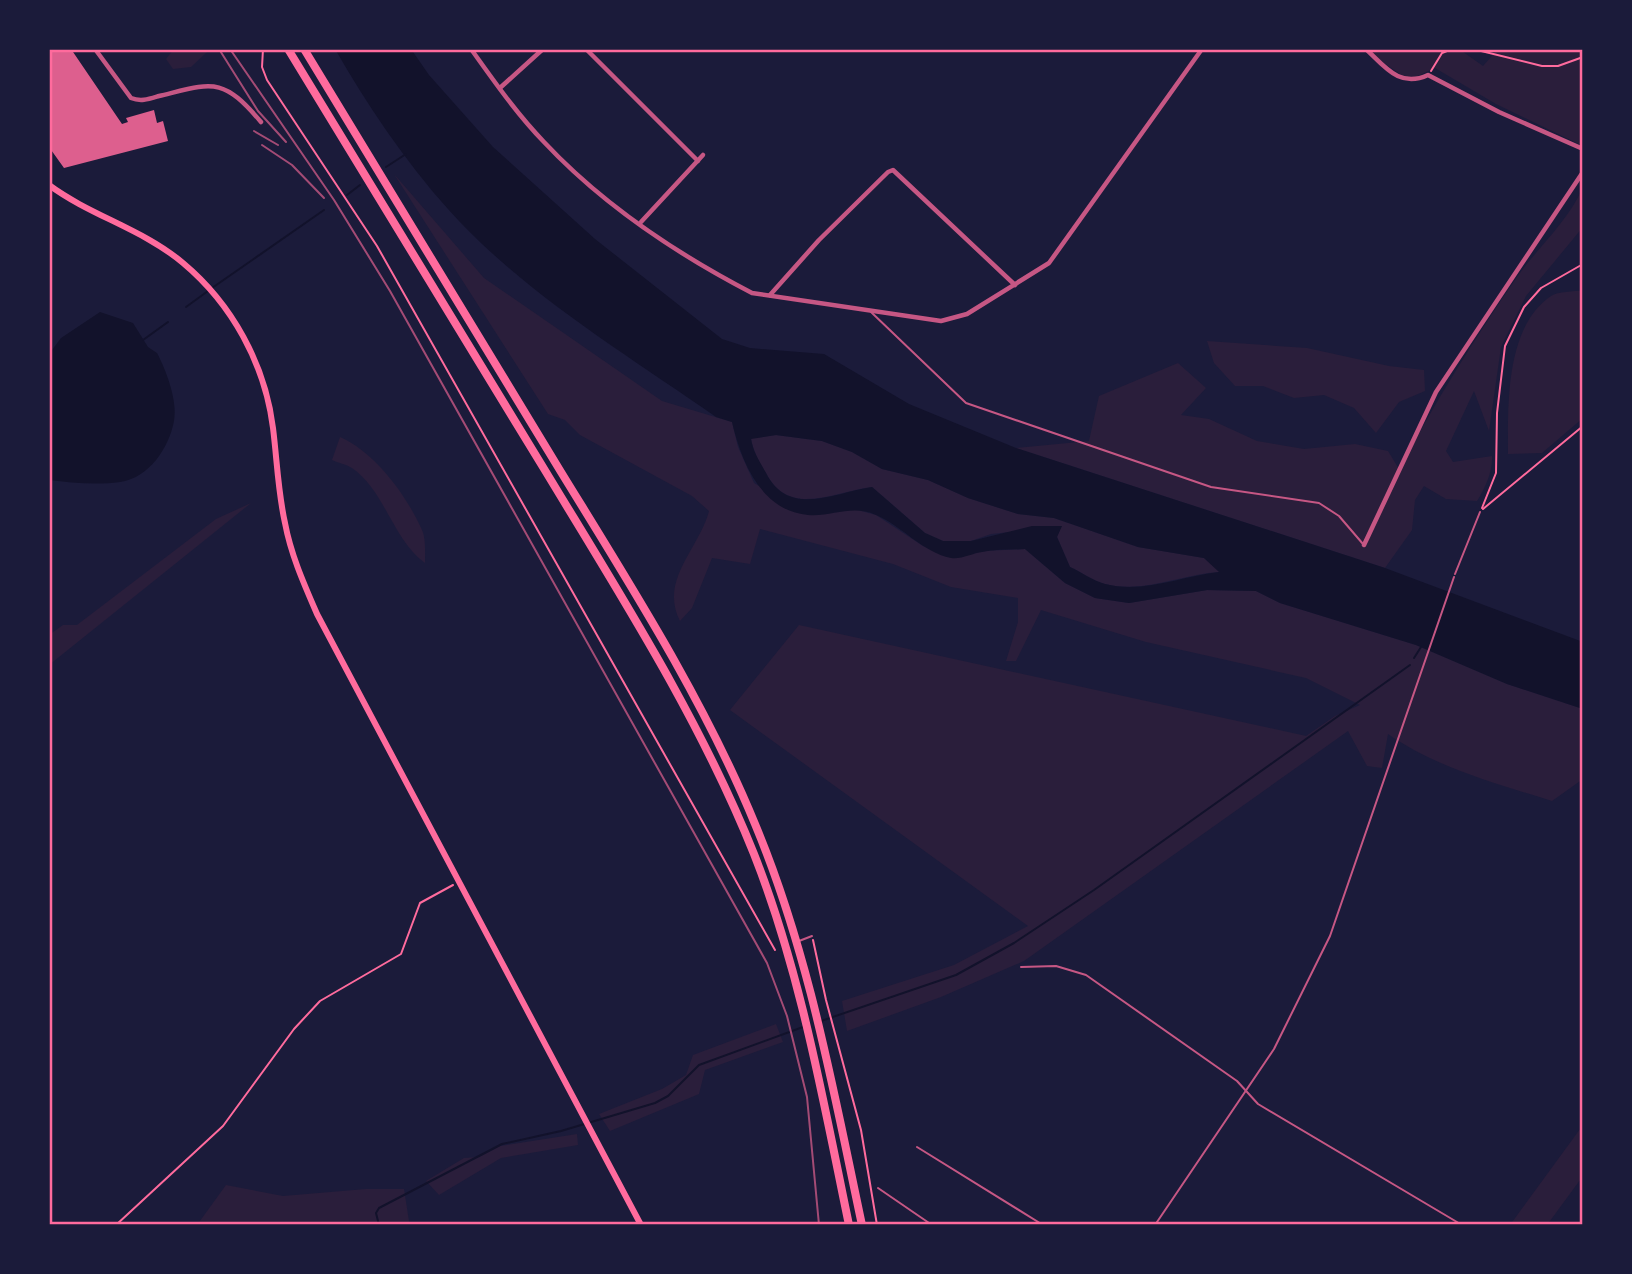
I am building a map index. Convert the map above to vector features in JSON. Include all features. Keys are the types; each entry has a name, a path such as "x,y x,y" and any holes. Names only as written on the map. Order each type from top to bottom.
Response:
{"highway":[{"path":"288,49 671,682 728,793 755,858 785,946 807,1026 849,1225"},
{"path":"303,49 670,653 739,786 770,860 797,941 819,1021 862,1225"}],"main road":[{"path":"49,185 152,241 197,275 226,309 250,348 262,380 273,428 285,524 306,590 457,883 641,1225"}],"street":[{"path":"95,49 131,99 143,100 211,85 239,99 261,122"},
{"path":"471,49 511,103 567,164 603,196 727,280 752,293 947,321 960,317 1039,271 1056,256 1202,49"},
{"path":"501,87 542,49"},
{"path":"586,49 698,161"},
{"path":"1366,49 1404,79 1411,82 1429,75 1499,112 1583,149"},
{"path":"641,222 704,155"},
{"path":"770,295 886,174 896,171 1015,285"},
{"path":"1364,545 1436,392 1583,172"}],"lane":[{"path":"870,312 966,403 1211,487 1319,503 1339,516 1364,545"},
{"path":"1156,1225 1247,1093 1293,1014 1330,936 1455,576 1480,512"},
{"path":"775,950 812,936"},
{"path":"1021,967 1056,966 1086,975 1237,1081 1247,1093 1286,1123 1462,1225"},
{"path":"917,1147 1042,1225"},
{"path":"878,1188 932,1225"}],"path":[{"path":"263,49 264,76 377,246 775,950"},
{"path":"1429,75 1442,53 1452,49"},
{"path":"1473,49 1542,66 1558,66 1583,57"},
{"path":"1480,512 1496,473 1497,413 1505,346 1524,307 1541,288 1583,264"},
{"path":"1480,512 1583,426"},
{"path":"116,1225 201,1150 223,1126 294,1029 320,1001 401,954 420,903 457,883"},
{"path":"812,936 831,1021 866,1150 877,1225"}],"shaded area":[{"path":"174,49 205,49 207,52 191,67 173,69 166,59"},
{"path":"335,49 411,49 429,75 493,147 595,239 722,339 750,348 824,354 909,404 1016,448 1385,568 1583,642 1583,709 1507,684 1416,645 1280,603 1256,591 1207,590 1129,603 1095,598 1065,583 1025,549 987,551 951,558 921,545 885,520 867,512 808,515 778,504 756,482 748,468 732,422 716,417 576,320 508,268 477,239 416,171 387,132","holes":["776,435 822,441 852,452 882,469 928,480 968,498 1018,514 1054,518 1138,547 1204,558 1219,572 1148,586 1119,587 1105,584 1070,567 1057,537 1062,526 1032,526 971,541 943,541 925,533 872,487 813,499 799,499 787,495 776,487 766,473 751,439"]},
{"path":"1363,49 1459,49 1483,66 1498,49 1583,49 1583,146 1496,104 1435,68 1409,80"},
{"path":"394,174 484,278 662,401 732,422 738,447 754,483 808,515 854,509 876,515 923,546 952,558 985,551 1025,549 1065,583 1095,598 1129,603 1207,590 1256,591 1280,603 1416,645 1507,684 1583,709 1583,779 1552,801 1446,765 1388,734 1382,768 1367,766 1348,731 1024,961 941,997 847,1031 842,1001 954,965 1028,926 730,710 799,625 1306,736 1335,716 1360,705 1306,678 1146,642 1041,610 1016,661 1006,661 1018,622 1018,598 951,587 893,564 760,529 750,564 712,558 692,608 680,621 674,592 677,578 709,511 692,496 580,435 565,420 548,414"},
{"path":"1583,187 1583,227 1526,296 1501,347 1489,431 1474,391 1446,451 1453,462 1492,456 1490,474 1483,491 1477,501 1446,499 1424,486 1415,500 1412,530 1385,568 1016,448 1089,441 1099,396 1178,363 1206,388 1181,415 1209,419 1257,441 1304,449 1355,444 1388,451 1399,469 1485,324 1525,266 1569,212"},
{"path":"1583,290 1583,418 1542,453 1508,454 1509,391 1517,347 1525,327 1536,310 1554,294"},
{"path":"100,312 133,323 148,347 157,353 173,395 175,413 168,441 149,468 130,479 94,483 49,480 49,354 61,338"},
{"path":"1207,341 1307,348 1389,366 1424,370 1425,391 1399,402 1376,433 1354,408 1324,395 1294,398 1263,386 1235,386 1214,363"},
{"path":"776,435 822,441 852,452 882,469 928,480 968,498 1018,514 1054,518 1138,547 1204,558 1220,572 1134,587 1105,584 1070,567 1057,537 1061,527 991,534 971,541 943,541 925,533 872,487 827,497 799,499 776,487 753,447 751,438"},
{"path":"340,437 377,464 408,503 422,530 425,563 405,542 373,489 350,467 332,460"},
{"path":"251,503 49,665 49,635 63,625 77,625 216,519"},
{"path":"776,1024 783,1042 705,1070 699,1094 610,1131 599,1114 662,1089 686,1075 693,1055"},
{"path":"1583,1125 1583,1176 1547,1225 1510,1225"},
{"path":"577,1134 578,1145 501,1158 439,1195 426,1181 464,1158 479,1157 500,1146"},
{"path":"226,1185 283,1196 366,1189 404,1189 412,1225 197,1225"}],"building":[{"path":"49,49 71,49 122,124 128,122 126,118 154,110 157,123 163,121 168,141 64,168 49,147"}],"waterway":[{"path":"386,167 406,154"},
{"path":"347,195 360,185"},
{"path":"212,288 324,210"},
{"path":"186,307 208,291"},
{"path":"143,340 168,322"},
{"path":"1414,658 1421,647"},
{"path":"821,1021 956,975 1014,943 1094,890 1410,665"},
{"path":"379,1225 376,1213 379,1208 502,1144 561,1131 655,1103 668,1096 699,1065 803,1027"}],"railway":[{"path":"219,49 258,111 286,142"},
{"path":"230,49 334,200 390,291 767,963 787,1016 807,1097 819,1225"},
{"path":"254,131 278,145"},
{"path":"262,145 292,165 324,198"}]}
